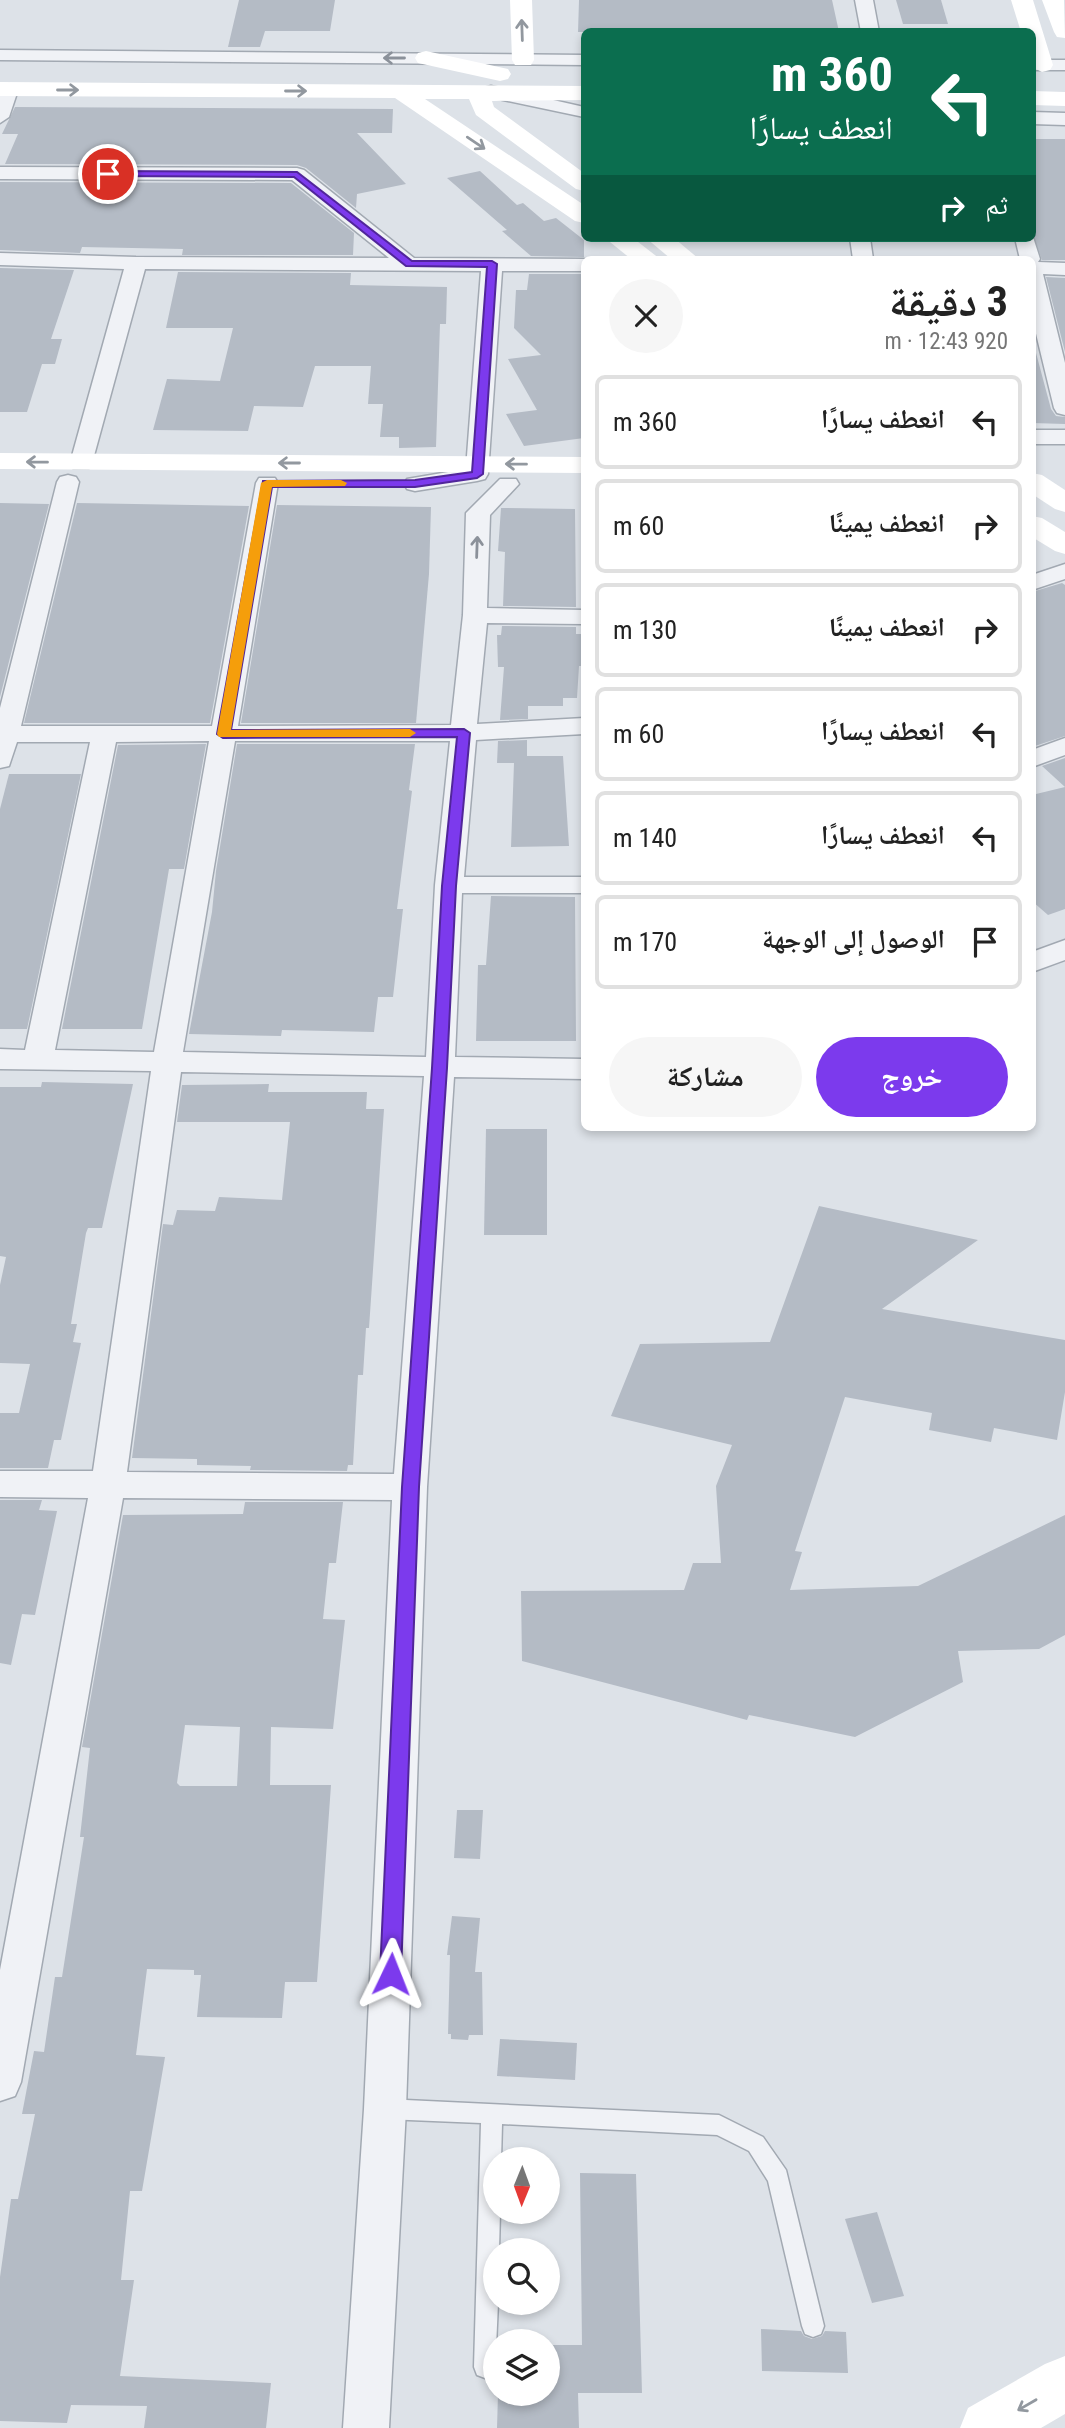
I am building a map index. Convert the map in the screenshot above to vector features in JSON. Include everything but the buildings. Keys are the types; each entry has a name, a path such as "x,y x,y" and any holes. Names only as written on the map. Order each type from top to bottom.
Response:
{"street":[{"path":"521,0 523,60"},
{"path":"864,0 869,28"},
{"path":"1022,0 1031,28"},
{"path":"1053,0 1065,33"},
{"path":"496,36 492,84 581,181"},
{"path":"0,55 426,58 492,84 581,111"},
{"path":"440,118 449,110 463,107 523,60 581,60"},
{"path":"1036,69 1065,65"},
{"path":"1036,69 1065,79"},
{"path":"3,83 399,91 581,75"},
{"path":"3,83 492,84 581,93"},
{"path":"0,117 3,83"},
{"path":"399,91 581,214"},
{"path":"1036,98 1065,99"},
{"path":"1036,118 1065,119"},
{"path":"0,173 297,174 409,264"},
{"path":"623,242 644,256"},
{"path":"0,259 136,263 581,265"},
{"path":"0,760 4,734 75,473 136,263"},
{"path":"415,484 477,474 492,264"},
{"path":"1036,270 1065,269"},
{"path":"1036,287 1065,408"},
{"path":"1036,437 1065,437"},
{"path":"0,461 75,473 267,483 581,485"},
{"path":"0,481 75,473 478,463 581,465"},
{"path":"0,2082 108,1485 167,1062 267,483"},
{"path":"366,2428 385,2109 410,1487 440,1068 449,886 475,615 478,513 508,484"},
{"path":"1036,484 1065,503"},
{"path":"1036,526 1065,545"},
{"path":"1036,582 1065,571"},
{"path":"475,615 581,617"},
{"path":"4,734 464,733 581,726"},
{"path":"38,1059 105,734"},
{"path":"1036,757 1065,746"},
{"path":"449,886 581,885"},
{"path":"0,1059 581,1069"},
{"path":"0,1484 410,1487"},
{"path":"988,2428 1065,2383"}],"lane":[{"path":"385,2109 719,2125 756,2144 778,2177 813,2326"},
{"path":"486,2329 492,2114"}],"slow traffic":[{"path":"341,483 267,483 223,734 410,733"}],"route":[{"path":"108,174 297,174 409,264 492,264 477,474 415,484 267,483 223,734 464,733 449,886 440,1068 410,1487 391,1974"}]}
